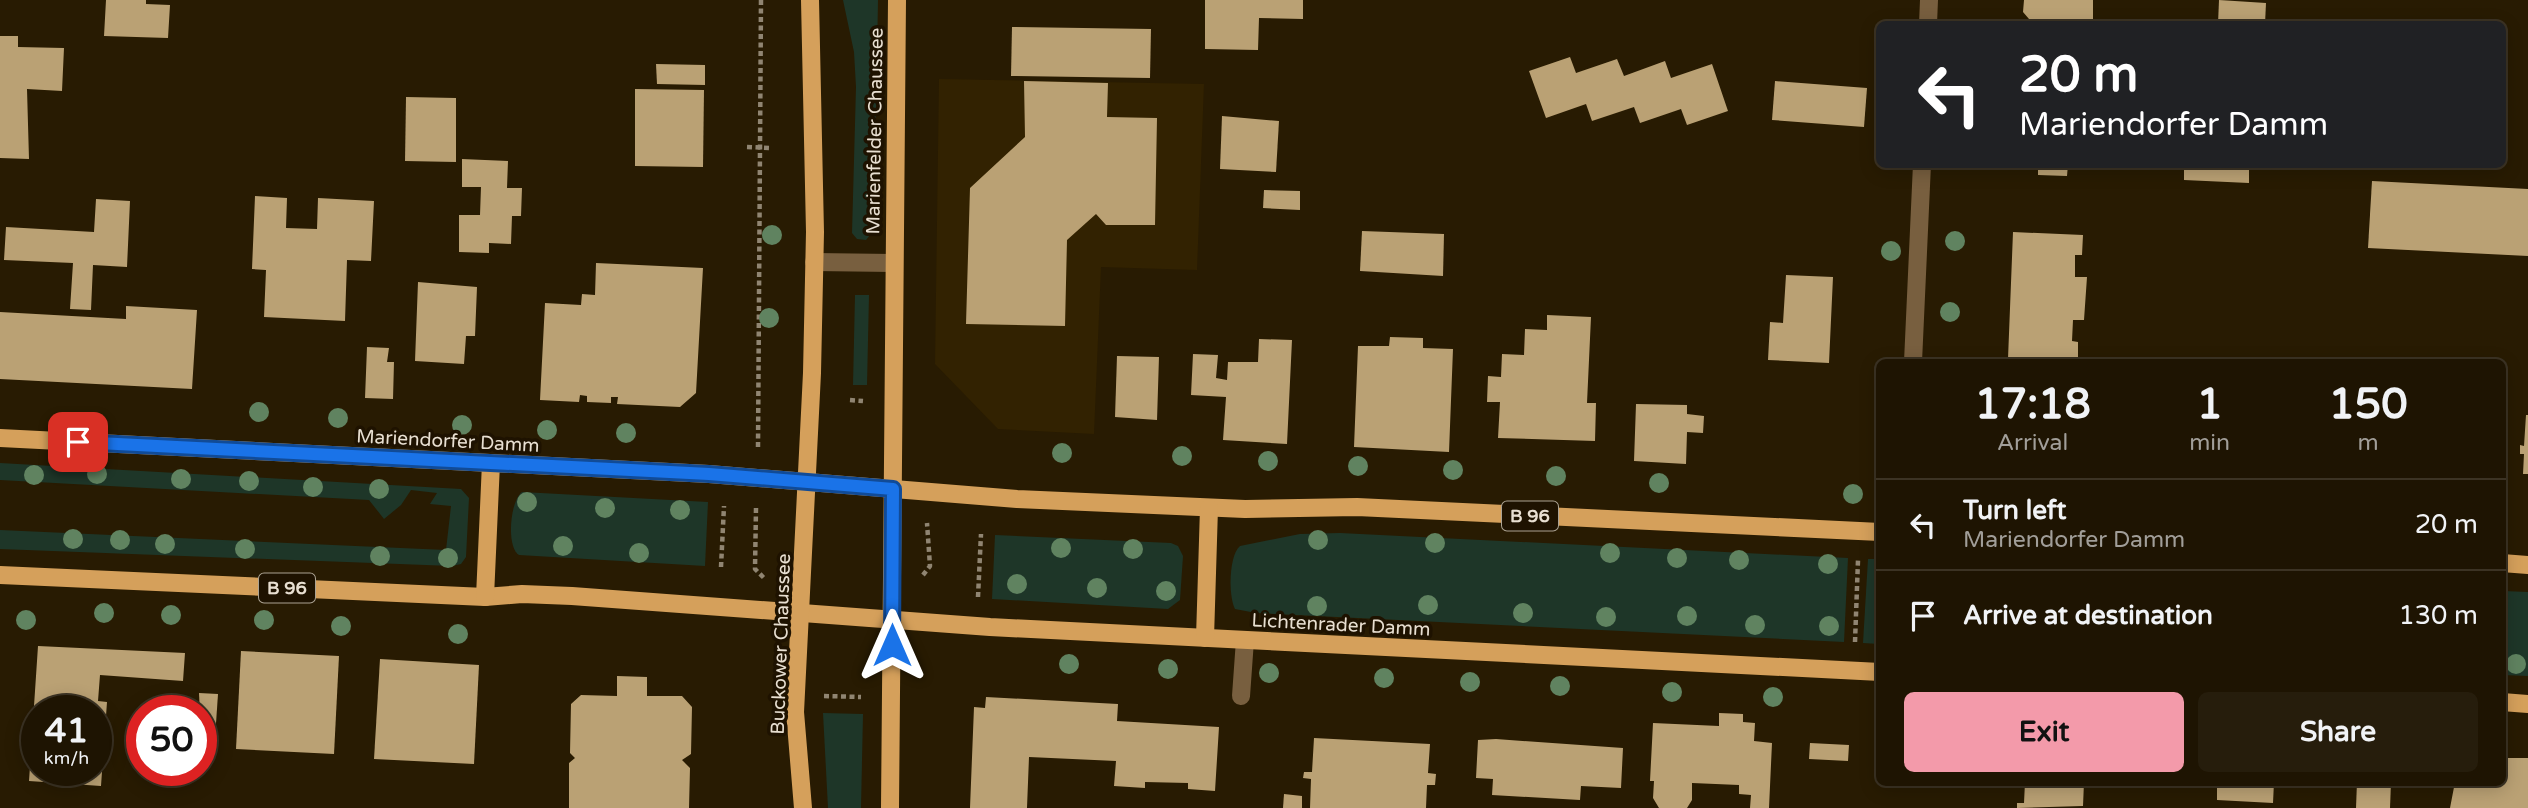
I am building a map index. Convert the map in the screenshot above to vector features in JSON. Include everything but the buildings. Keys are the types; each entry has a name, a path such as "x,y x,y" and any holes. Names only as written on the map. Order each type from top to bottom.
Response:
{"main road":[{"path":"807,482 814,262 810,0"},
{"name":"Marienfelder Chaussee","path":"893,619 893,263 897,0"},
{"name":"Mariendorfer Damm","path":"0,438 756,477 893,489"},
{"path":"485,597 491,463"},
{"name":"Buckower Chaussee","path":"803,808 795,712 807,482"},
{"name":"B 96","path":"893,489 1209,508 1357,507 1876,533"},
{"path":"1205,638 1209,508"},
{"path":"2506,564 2528,565"},
{"name":"B 96","path":"0,575 485,597 522,594 572,596 800,611"},
{"name":"Lichtenrader Damm","path":"800,611 1205,638 1876,671"},
{"path":"890,808 893,619"},
{"path":"2506,702 2528,704"}],"street":[{"path":"1928,21 1929,0"},
{"path":"1913,359 1922,168"},
{"name":"Marienfelder Chaussee","path":"814,262 893,263"},
{"path":"1241,696 1245,640"}],"path":[{"path":"761,0 760,398 755,569 800,611"},
{"path":"747,147 771,148"},
{"path":"721,567 724,506"},
{"path":"978,597 981,534"},
{"path":"1854,643 1858,558"},
{"path":"824,696 862,697"}],"shaded area":[{"path":"939,79 1204,84 1197,270 1101,267 1094,434 998,429 935,364"}],"green space":[{"path":"843,0 878,0 874,230 866,240 857,239 852,233 856,87 854,52"},
{"path":"855,295 869,295 867,385 853,385"},
{"path":"0,463 461,489 469,498 466,557 461,564 452,566 0,549 0,530 446,550 451,506 430,504 437,493 411,490 401,505 384,519 369,500 0,480"},
{"path":"522,492 708,502 705,566 519,555 512,543 511,524 515,505"},
{"path":"1340,533 1848,558 1844,642 1256,613 1235,609 1231,595 1231,576 1236,551 1240,546 1300,534"},
{"path":"995,535 1171,543 1178,546 1183,556 1180,600 1168,609 992,599"},
{"path":"1868,559 1876,559 1876,644 1863,643"},
{"path":"2506,591 2528,592 2528,676 2506,675"},
{"path":"823,713 863,714 861,808 828,808"}],"route":[{"path":"78,442 709,474 893,489 892,645"}]}
